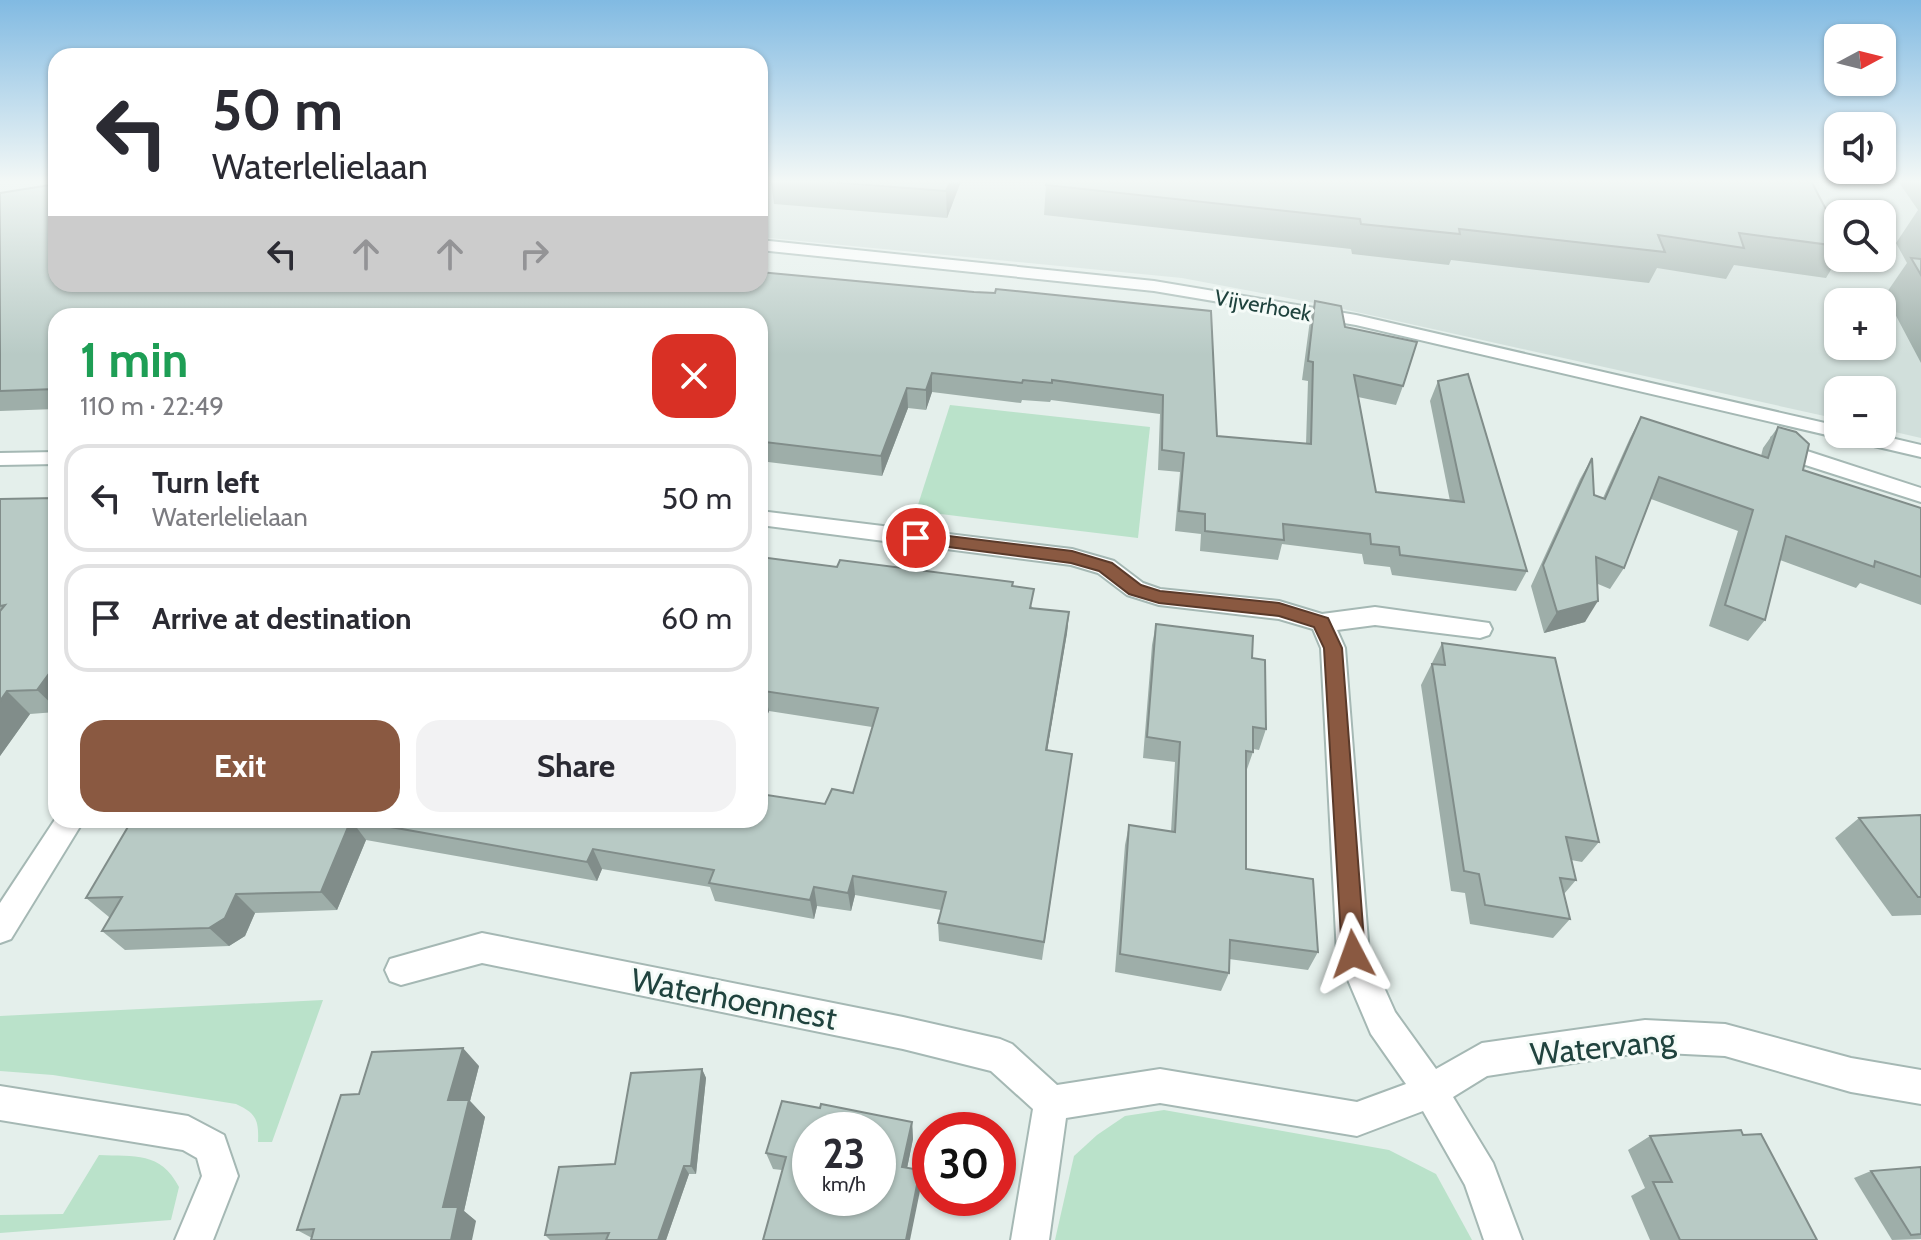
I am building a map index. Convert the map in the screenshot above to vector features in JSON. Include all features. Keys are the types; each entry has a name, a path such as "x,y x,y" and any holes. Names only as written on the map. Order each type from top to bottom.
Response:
{"street":[{"name":"Vijverhoek","path":"768,246 1154,286 1370,323 1824,429"},
{"path":"1758,413 1800,456 1921,495"},
{"path":"1896,445 1921,451"},
{"path":"0,459 48,458"},
{"path":"768,519 1072,557 1106,567 1135,589 1159,597 1279,610 1322,623 1375,616 1480,629"},
{"path":"1322,623 1333,648 1353,954 1383,1023 1431,1091 1480,1176 1503,1240"},
{"path":"0,929 65,828"},
{"name":"Waterhoennest","path":"401,970 482,948 872,1027 1000,1056 1051,1103"},
{"name":"Watervang","path":"1431,1091 1482,1060 1645,1036 1725,1040 1851,1075 1921,1087"},
{"path":"1030,1240 1051,1103 1160,1086 1357,1119 1431,1091"},
{"path":"0,1103 188,1133 212,1147 220,1176 194,1240"}],"shaded area":[{"path":"779,239 1824,239 1824,272 1896,272 1896,239 1921,239 1921,438 1896,432 1896,376 1824,376 1824,416 1325,305 1182,278"}],"green space":[{"path":"950,405 1150,427 1138,538 916,511"},
{"path":"323,1000 272,1142 258,1142 255,1118 236,1104 53,1075 0,1071 0,1016"},
{"path":"1164,1110 1389,1150 1436,1174 1472,1240 1055,1240 1074,1156 1125,1116"},
{"path":"99,1155 145,1158 164,1167 179,1187 171,1220 0,1233 0,1215 63,1214"}],"building":[{"path":"0,239 48,239 48,292 768,292 768,273 974,292 995,293 996,289 1211,311 1217,436 1311,444 1313,362 1308,361 1315,301 1341,306 1345,327 1417,342 1403,386 1354,375 1376,492 1464,502 1438,381 1468,374 1527,571 1400,555 1399,547 1371,544 1370,534 1283,524 1284,540 1205,531 1205,514 1179,511 1184,453 1162,450 1163,395 1052,380 1052,383 1023,380 1022,383 932,373 926,390 907,388 881,456 768,442 768,308 48,308 48,389 0,391"},
{"path":"1547,239 1660,239 1665,252"},
{"path":"1684,239 1741,239 1744,248"},
{"path":"1784,239 1824,239 1824,244"},
{"path":"1911,258 1921,259 1921,275"},
{"path":"1641,417 1768,458 1778,427 1796,432 1809,444 1803,470 1921,508 1921,577 1875,561 1874,567 1786,536 1765,620 1725,605 1753,510 1659,477 1624,568 1596,557 1598,601 1557,612 1543,565 1592,458 1594,495 1605,499"},
{"path":"48,498 48,675 37,690 7,691 0,701 0,611 5,605 0,606 0,499"},
{"path":"768,558 837,567 840,560 1013,582 1012,586 1034,589 1030,608 1069,612 1046,750 1072,754 1044,942 938,923 946,892 853,876 848,893 814,887 810,900 709,883 714,870 593,849 587,862 396,828 768,828 768,795 825,804 832,789 853,793 878,708 768,692"},
{"path":"1156,624 1253,636 1252,658 1265,660 1266,729 1253,727 1253,752 1246,751 1246,869 1313,879 1318,952 1230,940 1229,973 1120,954 1129,825 1175,832 1180,742 1147,737"},
{"path":"1442,643 1555,658 1599,842 1566,837 1576,880 1560,878 1570,919 1485,905 1479,874 1464,871 1432,664 1445,665"},
{"path":"1921,815 1921,897 1918,897 1859,818"},
{"path":"127,828 348,828 321,892 236,894 225,918 209,928 102,931 122,897 86,898"},
{"path":"463,1048 448,1100 469,1100 443,1207 458,1207 451,1240 311,1240 314,1229 297,1230 341,1095 359,1094 372,1052"},
{"path":"702,1069 691,1166 684,1166 658,1240 606,1240 609,1233 545,1235 559,1167 615,1164 631,1073"},
{"path":"782,1101 861,1112 792,1112 792,1216 896,1216 896,1119 912,1122 902,1167 912,1169 912,1210 906,1240 763,1240 786,1157 766,1153"},
{"path":"1741,1130 1743,1135 1761,1134 1817,1240 1680,1240 1653,1182 1672,1182 1650,1136"},
{"path":"1921,1167 1921,1234 1911,1235 1871,1171"}],"route":[{"path":"916,538 1072,557 1106,567 1135,589 1159,597 1279,610 1322,623 1333,648 1353,954"}]}
